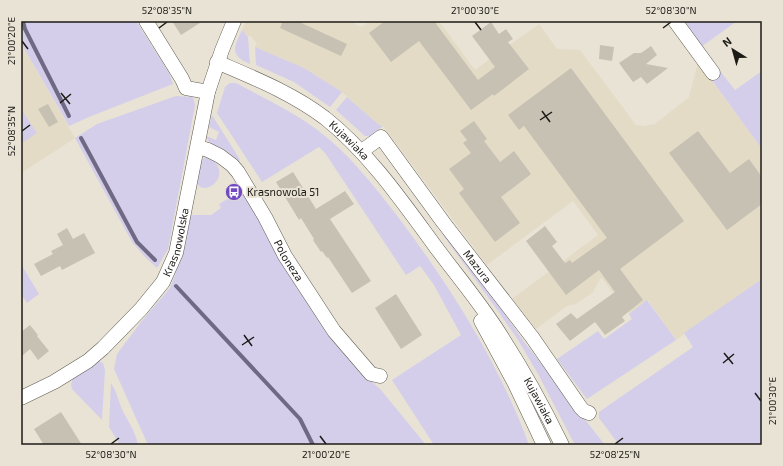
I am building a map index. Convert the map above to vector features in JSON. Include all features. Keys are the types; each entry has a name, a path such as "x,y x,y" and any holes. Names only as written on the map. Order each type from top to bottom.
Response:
{"street":[{"path":"146,21 186,88 208,92"},
{"name":"Krasnowolska","path":"21,398 54,382 88,361 141,310 163,282 176,253 208,92 217,62 234,21"},
{"path":"675,21 713,73"},
{"name":"Kujawiaka","path":"217,62 272,86 298,100 324,117 362,151 417,221 504,339 539,398 562,445"},
{"name":"Mazura","path":"362,151 381,137 443,222 532,337 581,408 589,413"},
{"name":"Poloneza","path":"198,147 220,156 232,165 238,172 265,217 285,256 334,331 371,374 380,376"},
{"name":"Kujawiaka","path":"446,260 483,324 515,384 544,445"}],"shaded area":[{"path":"21,21 136,21 169,73 173,84 69,126 21,43"},
{"path":"246,21 348,21 362,27 370,21 439,21 475,70 539,24 557,49 580,50 636,125 644,126 655,124 689,97 698,62 762,149 762,279 676,340 648,300 629,314 601,277 593,292 576,304 567,306 536,329 512,299 598,235 573,201 487,265 383,126 379,125 342,92 304,68 255,47 257,44 250,35 248,37 242,30"},
{"path":"682,21 737,21 701,47"},
{"path":"242,30 248,37 250,64 243,61 236,54 235,50 235,46"},
{"path":"21,43 75,138 21,173"},
{"path":"255,47 304,68 342,92 330,107 294,82 256,65"},
{"path":"720,71 735,90 762,71 762,149 711,79"},
{"path":"230,83 236,83 279,106 320,132 352,161 371,183 417,243 472,326 503,384 529,445 434,445 392,380 461,335 434,285 420,266 406,275 325,153 319,147 262,182 217,113 225,87"},
{"path":"176,96 193,97 195,105 168,249 157,268 132,242 75,138 97,124"},
{"path":"347,97 379,125 383,126 370,136 365,136 336,110"},
{"path":"21,109 37,133 21,144"},
{"path":"212,115 239,158 240,161 237,163 222,150 209,142 206,136 216,140 219,132 209,127"},
{"path":"205,157 216,163 219,172 216,182 205,188 199,186 197,180 200,165"},
{"path":"244,189 369,379 381,390 426,445 148,445 114,369 117,354 141,322 170,288 175,275 191,215 211,215 221,208 219,204"},
{"path":"443,235 451,237 525,343 605,445 575,445 538,374 518,340"},
{"path":"21,264 39,294 27,303 21,294"},
{"path":"762,279 762,443 759,445 619,445 599,418 599,412 693,347 684,333"},
{"path":"647,300 676,340 587,399 557,359 598,331 604,339 632,319 629,314"},
{"path":"99,361 103,363 105,370 102,420 72,389 71,384 80,372"},
{"path":"111,383 123,412 135,434 138,445 120,445 109,427"}],"building":[{"path":"172,21 203,21 181,35"},
{"path":"283,21 297,21 347,44 341,56 280,28"},
{"path":"385,21 434,21 478,80 495,67 472,36 491,22 499,34 506,29 513,39 508,42 529,69 494,96 493,94 471,110 419,41 391,62 369,33"},
{"path":"600,45 614,47 612,61 599,59"},
{"path":"651,46 657,55 646,64 668,68 647,84 641,77 633,82 619,63 634,53 641,53"},
{"path":"571,68 684,221 620,269 643,300 622,317 625,321 605,335 595,322 570,341 556,324 571,313 577,319 615,292 599,270 566,295 526,241 545,226 557,242 552,246 565,263 570,260 572,263 607,238 524,126 519,130 508,115"},
{"path":"48,104 58,122 49,127 38,109"},
{"path":"474,121 487,139 484,141 500,162 514,151 531,174 501,197 520,223 495,242 459,193 464,189 449,169 471,153 463,143 467,140 460,131"},
{"path":"698,131 730,173 749,159 762,177 762,204 727,230 669,153"},
{"path":"293,172 316,209 345,191 354,204 330,219 371,281 352,293 328,257 327,258 322,251 321,252 301,218 299,220 276,182"},
{"path":"67,228 73,239 84,233 95,253 62,270 60,266 41,276 34,264 53,254 51,251 63,245 57,234"},
{"path":"396,294 422,335 401,349 375,308"},
{"path":"30,325 49,351 38,360 30,349 21,357 21,332"},
{"path":"61,412 82,445 44,445 34,429"}],"waterway":[{"path":"23,21 25,29 69,116"},
{"path":"81,138 137,242 155,260"},
{"path":"176,286 300,419 313,445"}],"place":[{"name":"Krasnowola 51","path":"234,192"}]}
